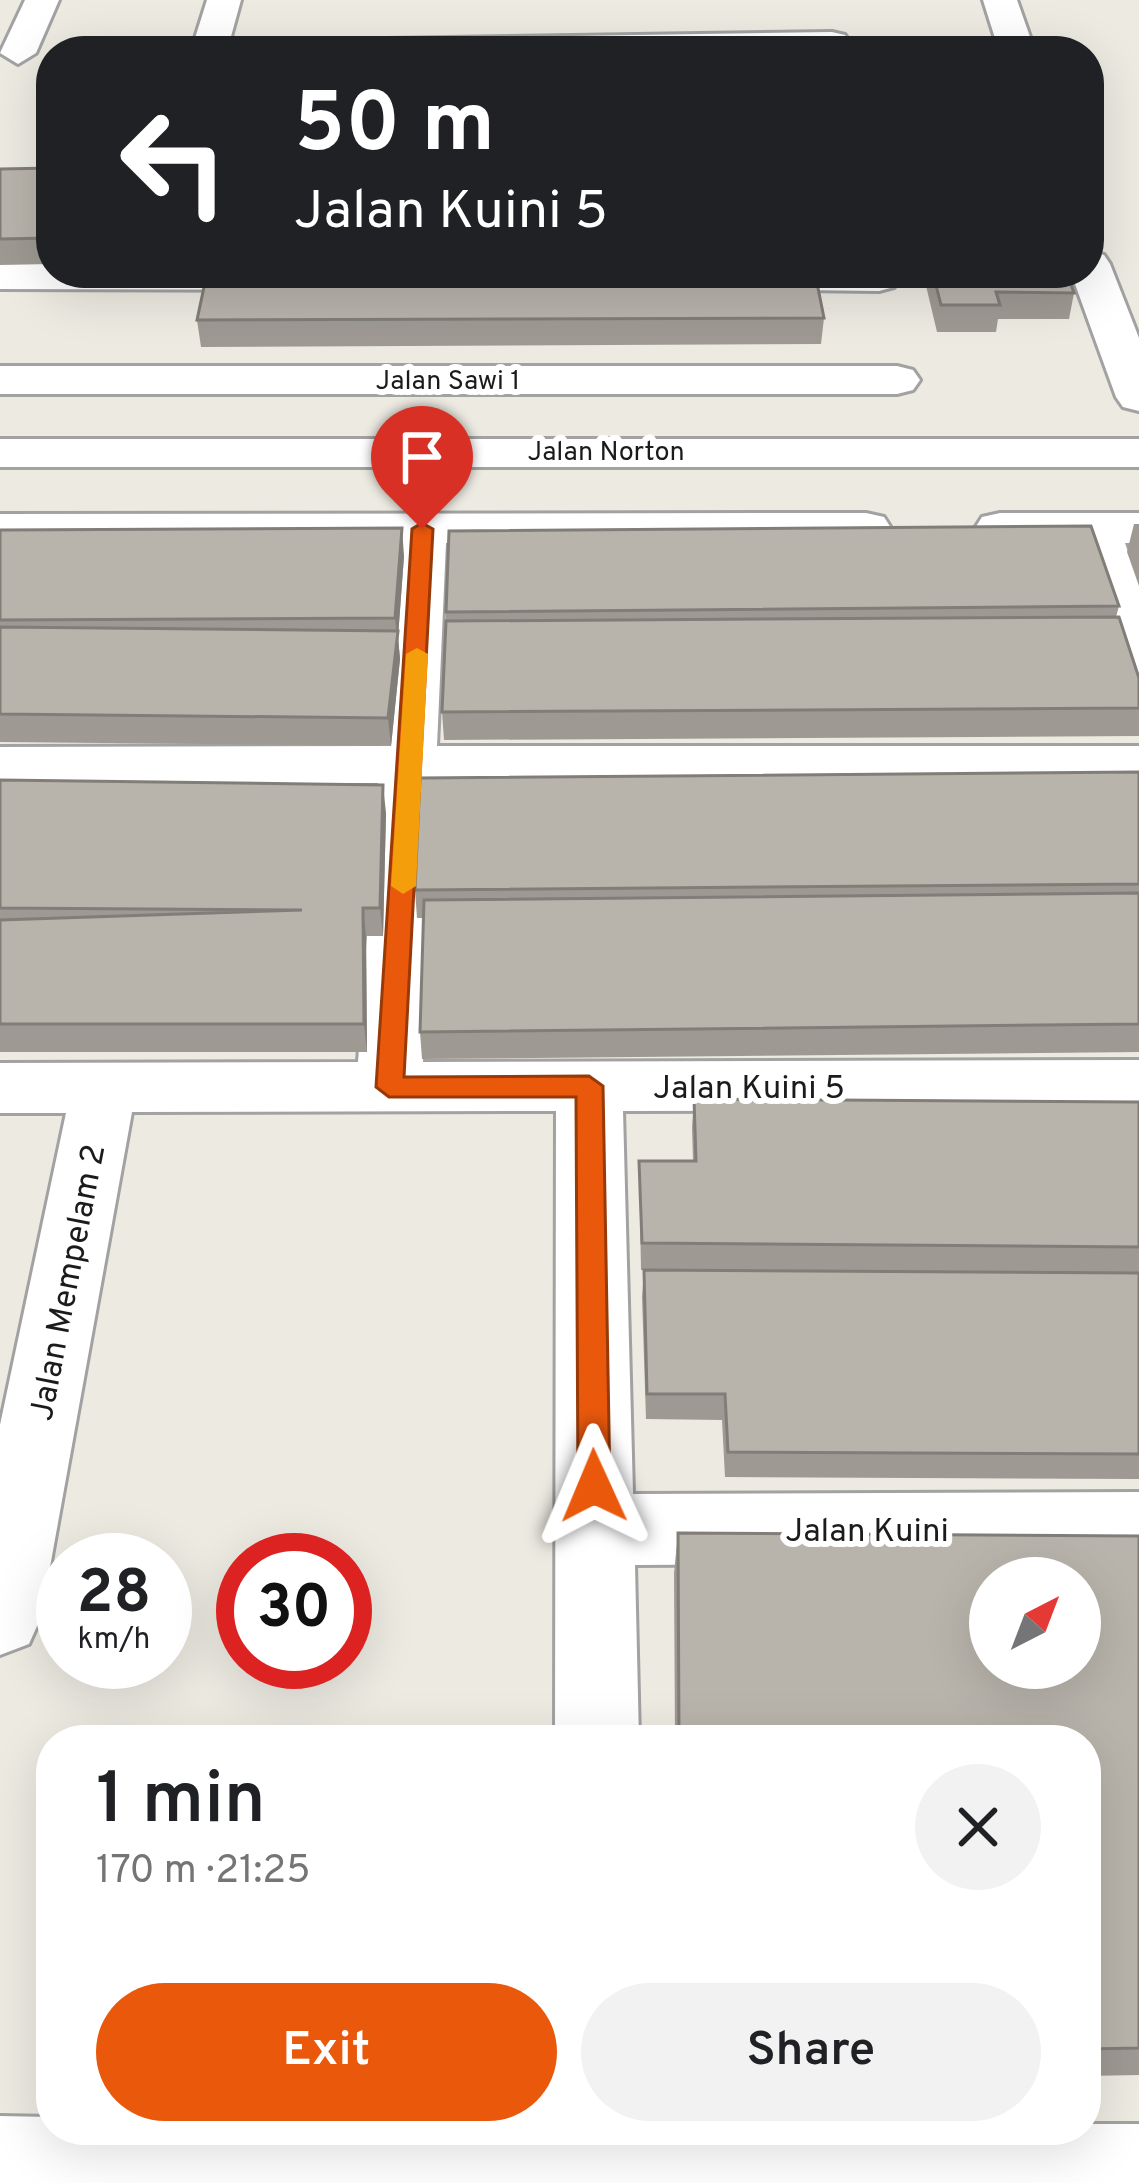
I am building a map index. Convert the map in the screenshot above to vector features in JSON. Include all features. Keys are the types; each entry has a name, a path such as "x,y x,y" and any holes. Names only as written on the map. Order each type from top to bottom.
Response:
{"street":[{"path":"23,52 41,0"},
{"path":"213,36 224,0"},
{"path":"824,0 831,36"},
{"path":"1000,0 1012,36"},
{"path":"0,276 36,285"},
{"path":"50,288 175,318 301,288"},
{"path":"746,288 886,318 922,451"},
{"path":"1098,288 1139,397"},
{"name":"Jalan Sawi 1","path":"0,380 175,318 886,318"},
{"name":"Jalan Norton","path":"0,453 1139,453"},
{"path":"0,529 1117,528 1139,662"},
{"path":"389,1087 412,764 422,529"},
{"path":"0,765 1139,764"},
{"name":"Jalan Kuini 5","path":"0,1088 1139,1084"},
{"path":"589,1086 597,1725"},
{"name":"Jalan Mempelam 2","path":"0,1617 104,1088"},
{"name":"Jalan Kuini","path":"594,1530 1139,1527"},
{"path":"0,2165 601,2161 1139,2173"}],"building":[{"path":"36,168 36,238 0,239 0,169"},
{"path":"204,288 818,288 824,318 197,320"},
{"path":"937,288 1072,288 1074,293 996,292 1000,305 941,305"},
{"path":"1091,526 1119,606 446,612 449,531"},
{"path":"402,528 395,618 0,620 0,530"},
{"path":"1119,617 1139,678 1139,708 442,712 446,621"},
{"path":"0,627 398,631 388,718 0,714"},
{"path":"1139,772 1139,884 415,890 420,778"},
{"path":"0,780 383,785 380,908 363,908 364,1024 0,1024 0,920 302,910 0,908"},
{"path":"1139,893 1139,1024 420,1032 424,900"},
{"path":"694,1099 1139,1102 1139,1247 642,1243 639,1161 696,1161"},
{"path":"644,1270 1139,1273 1139,1454 728,1452 725,1394 647,1394"},
{"path":"678,1533 1139,1536 1139,2048 1101,2049 1101,1725 679,1725"}],"slow traffic":[{"path":"403,886 417,654"}],"route":[{"path":"422,529 412,764 389,1087 589,1086 594,1486"}]}
